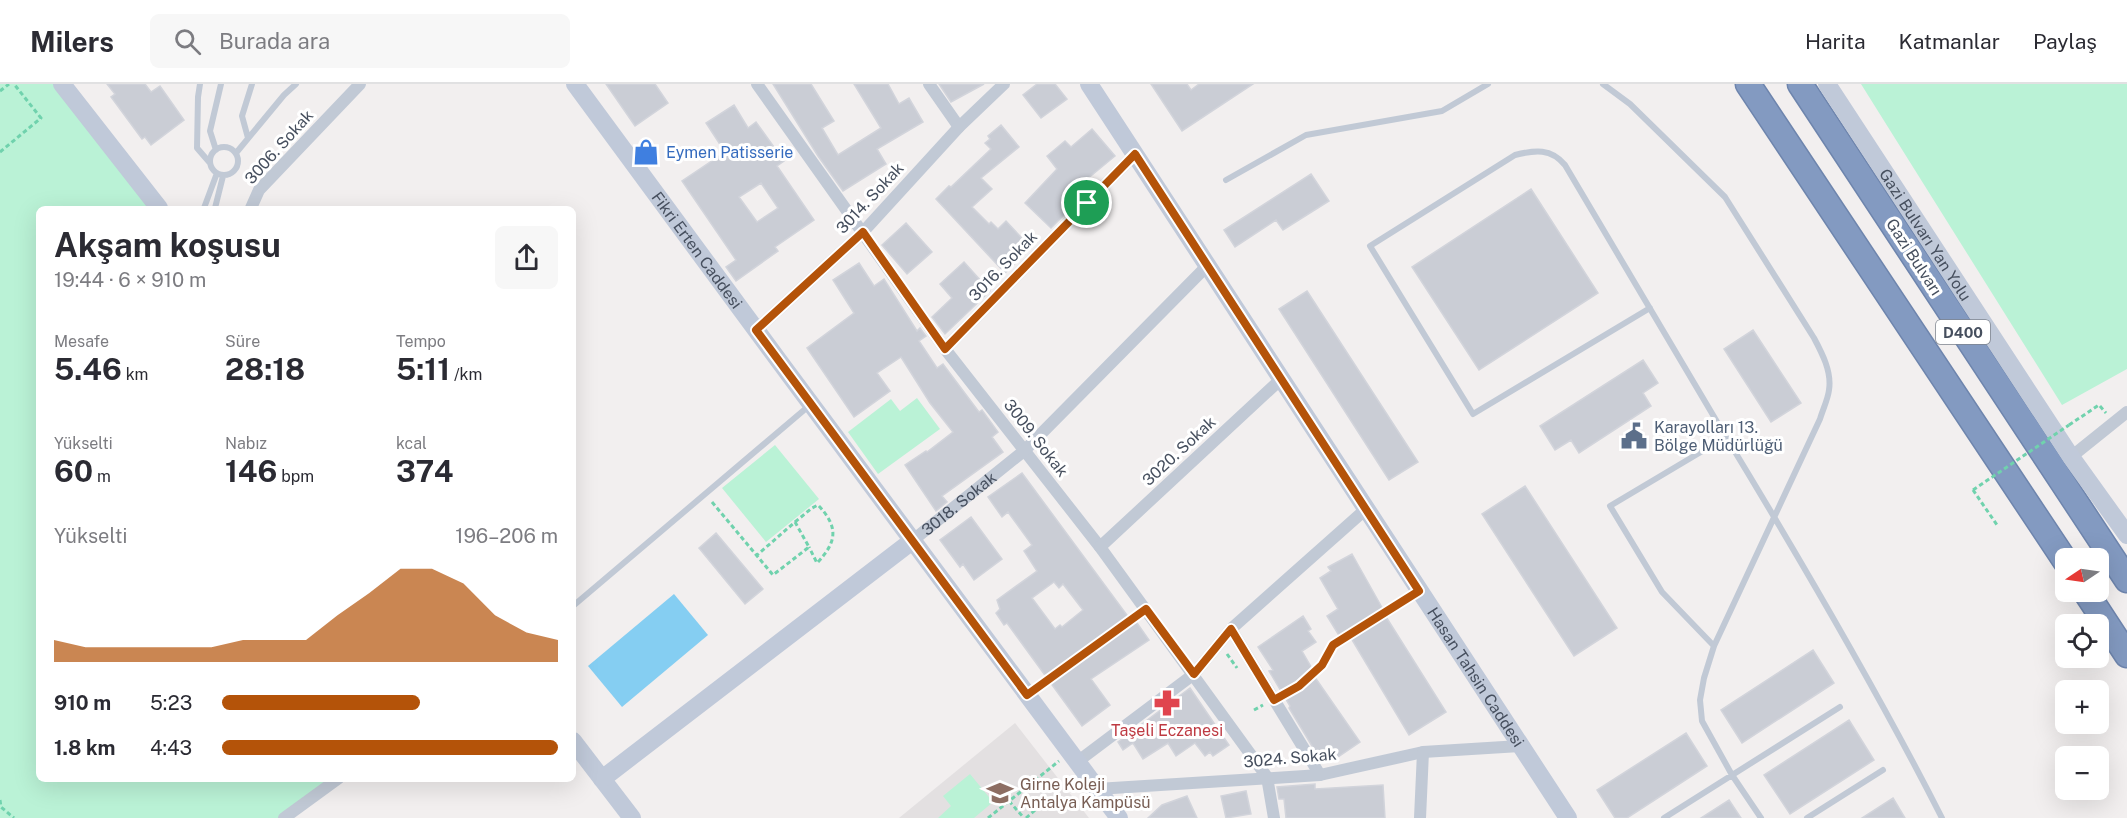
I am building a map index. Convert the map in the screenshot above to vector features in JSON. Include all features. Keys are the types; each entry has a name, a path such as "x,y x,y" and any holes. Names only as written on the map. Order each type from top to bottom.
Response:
{"highway":[{"name":"D400","path":"1748,84 2057,548"},
{"name":"Gazi Bulvarı","path":"1800,84 2127,580"},
{"path":"2092,602 2127,655"}],"street":[{"path":"62,84 157,206"},
{"name":"3006. Sokak","path":"252,206 259,190 360,84"},
{"name":"Fikri Erten Caddesi","path":"575,84 1119,818"},
{"name":"3009. Sokak","path":"757,84 945,349 1100,547 1194,674 1266,777 1274,818"},
{"path":"929,84 959,127"},
{"name":"3014. Sokak","path":"756,330 863,232 959,127 1004,84"},
{"name":"Hasan Tahsin Caddesi","path":"1089,84 1568,818"},
{"name":"Gazi Bulvarı Yan Yolu","path":"1827,84 2071,457 2127,535"},
{"name":"3016. Sokak","path":"945,349 1135,154"},
{"name":"3018. Sokak","path":"602,779 912,541 1025,450 1208,266"},
{"name":"3020. Sokak","path":"1100,547 1281,379"},
{"path":"2071,457 2127,412"},
{"path":"1073,757 1194,674 1231,629 1366,509"},
{"path":"1231,629 1320,775"},
{"path":"576,745 632,818"},
{"name":"3024. Sokak","path":"1097,789 1320,775 1423,752 1520,746"},
{"path":"1420,818 1423,752"},
{"path":"284,818 334,782"}],"lane":[{"path":"200,84 197,148 210,163 220,174 230,175 238,166 238,159 236,153 226,147 216,150 210,163"},
{"path":"216,150 210,131 221,84"},
{"path":"248,138 242,116 252,84"},
{"path":"236,153 295,84"},
{"path":"1226,180 1306,135 1442,111 1488,84"},
{"path":"1603,84 1630,104 1725,197 1823,353 1830,388 1820,418 1714,646 1704,678 1701,700 1702,721 1732,775 1761,818"},
{"path":"1650,308 1473,414 1370,246 1515,155 1545,151 1557,156 1565,165 1650,308 1726,438 1774,517 1900,736 1942,818"},
{"path":"205,206 220,174"},
{"path":"215,206 220,174"},
{"path":"576,603 811,404"},
{"path":"1714,646 1662,592 1610,506 1726,438"},
{"path":"1664,818 1840,707"},
{"path":"1807,818 1883,770"}],"path":[{"path":"0,91 9,84"},
{"path":"0,152 41,118 14,84"},
{"path":"1996,525 1973,490 2099,405"},
{"path":"705,494 773,575 809,547"},
{"path":"756,556 795,522 812,508 818,505 826,513 833,529 833,539 817,563 795,522"},
{"path":"1274,700 1307,679 1322,665 1333,645 1419,591"},
{"path":"1027,695 1146,609"},
{"path":"988,818 1073,757"},
{"path":"0,800 1,807 14,818"},
{"path":"1010,801 1023,817 1035,810"}],"shaded area":[{"name":"Girne Koleji Antalya Kampüsü","path":"1015,723 1089,818 899,818"}],"green space":[{"path":"0,84 63,84 158,206 36,206 36,782 335,782 284,818 0,818"},
{"path":"1861,84 2127,84 2127,369 2062,405"},
{"path":"917,398 940,429 878,474 848,432 891,399 900,411"},
{"path":"775,445 819,499 766,542 722,488"},
{"path":"970,774 993,802 974,818 938,818 951,806 943,796"}],"water":[{"path":"674,594 708,635 622,707 588,666"}],"building":[{"path":"107,84 145,84 151,92 160,86 184,120 151,145 145,137 142,139 111,97 115,94"},
{"path":"606,84 655,84 668,103 635,126"},
{"path":"773,84 811,84 834,121 822,128 838,155 881,128 854,84 888,84 899,104 909,98 923,122 877,149 886,164 843,191"},
{"path":"939,84 984,84 951,102"},
{"path":"1037,84 1055,84 1067,99 1041,118 1023,95"},
{"path":"1151,84 1187,84 1191,90 1199,84 1253,84 1182,131"},
{"path":"734,105 748,128 756,122 784,161 777,166 814,220 775,247 778,251 736,281 726,267 736,260 682,181 725,152 706,123","holes":["761,183 778,208 757,222 739,197"]},
{"path":"1001,125 1019,147 981,178 992,189 972,207 989,224 991,222 998,229 1006,221 1031,248 1005,273 936,199 991,149 985,143 990,139 988,136"},
{"path":"1092,129 1115,156 1069,194 1077,202 1051,228 1025,203 1057,169 1047,156 1065,141 1071,147"},
{"path":"1311,174 1329,201 1283,230 1276,220 1235,247 1224,230"},
{"path":"1531,189 1598,293 1479,370 1412,267"},
{"path":"906,223 932,252 907,274 882,245"},
{"path":"964,262 990,291 945,334 932,317 952,298 940,284"},
{"path":"859,263 874,286 884,279 917,331 920,328 926,336 919,341 937,368 943,364 979,412 982,410 998,432 992,437 1003,452 942,496 947,502 936,511 905,465 953,432 930,403 901,357 877,373 890,391 854,417 807,348 854,313 833,280"},
{"path":"1307,291 1418,462 1389,480 1279,309"},
{"path":"1753,330 1801,403 1771,422 1724,349"},
{"path":"1643,360 1658,383 1643,393 1651,406 1579,453 1571,440 1555,450 1540,426"},
{"path":"1022,473 1132,622 1135,620 1149,640 1091,679 1110,705 1082,726 1007,623 1004,625 996,613 1000,609 997,600 1037,571 1024,551 1032,545 1008,512 1002,517 988,497","holes":["1054,582 1059,588 1063,584 1083,610 1062,627 1060,625 1055,629 1032,598"]},
{"path":"1525,486 1617,628 1574,656 1482,514"},
{"path":"971,517 1002,559 974,580 963,564 960,567 940,540"},
{"path":"716,533 763,589 745,604 699,548"},
{"path":"1352,554 1383,612 1446,712 1409,735 1348,633 1340,637 1327,616 1338,609 1320,578 1331,571 1328,567"},
{"path":"1303,616 1311,629 1308,631 1316,642 1302,651 1314,672 1312,673 1360,742 1338,757 1318,756 1289,708 1290,706 1269,671 1273,670 1258,647"},
{"path":"1813,650 1834,683 1742,743 1721,710"},
{"path":"1190,688 1229,745 1213,756 1210,752 1205,756 1195,743 1176,756 1168,743 1143,759 1133,743 1123,750 1118,742"},
{"path":"1849,720 1874,760 1790,814 1764,775"},
{"path":"1686,733 1707,766 1627,818 1615,818 1597,790"},
{"path":"1315,784 1315,789 1383,785 1385,818 1286,818 1284,799 1279,799 1277,787"},
{"path":"1246,791 1251,814 1226,818 1221,796"},
{"path":"1187,796 1197,818 1148,818 1162,805"},
{"path":"1893,798 1905,818 1862,818"},
{"path":"1729,800 1741,818 1701,818"}],"place":[{"name":"Eymen Patisserie","path":"646,152"},
{"name":"Karayolları 13. Bölge Müdürlüğü","path":"1634,436"},
{"name":"Taşeli Eczanesi","path":"1167,703"},
{"name":"Girne Koleji Antalya Kampüsü","path":"1000,793"}],"route":[{"path":"1135,154 1419,591 1333,645 1322,665 1299,686 1274,700 1231,629 1194,674 1146,609 1027,695 756,330 863,232 945,349 1087,203 1135,154"}]}
